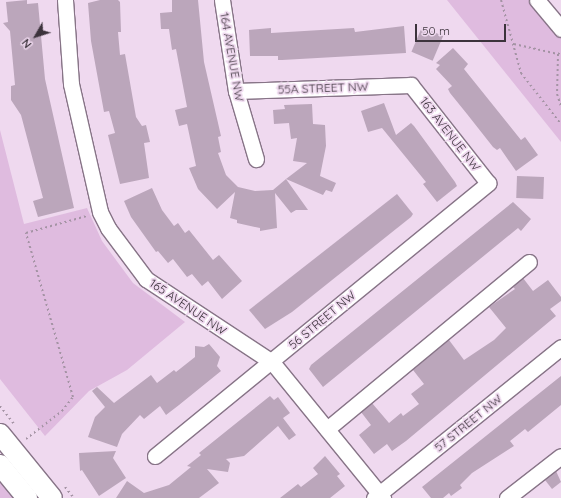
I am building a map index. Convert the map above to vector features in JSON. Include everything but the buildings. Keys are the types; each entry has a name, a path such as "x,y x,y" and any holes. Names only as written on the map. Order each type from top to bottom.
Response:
{"main road":[{"path":"0,434 52,498"},
{"path":"0,465 27,498"}],"street":[{"name":"165 AVENUE NW","path":"65,0 71,84 100,212 108,228 146,279 272,362 327,429 379,497"},
{"name":"164 AVENUE NW","path":"222,0 236,91 256,159"},
{"path":"537,0 561,29"},
{"name":"55A STREET NW","path":"236,91 411,85"},
{"name":"163 AVENUE NW","path":"411,85 488,182"},
{"name":"56 STREET NW","path":"155,456 272,362 488,182"},
{"path":"327,429 529,262"},
{"name":"57 STREET NW","path":"379,497 561,347"},
{"path":"507,498 561,456"}],"path":[{"path":"500,0 514,44 521,73 527,83 561,124"},
{"path":"514,44 560,53 557,94 561,106"},
{"path":"26,439 62,411 73,397 26,233 100,212"}],"shaded area":[{"path":"447,0 531,0 561,38 561,142"},
{"path":"0,130 24,224 87,208 102,241 133,283 185,322 127,370 89,391 45,436 0,379"},
{"path":"0,477 17,498 0,498"}]}
